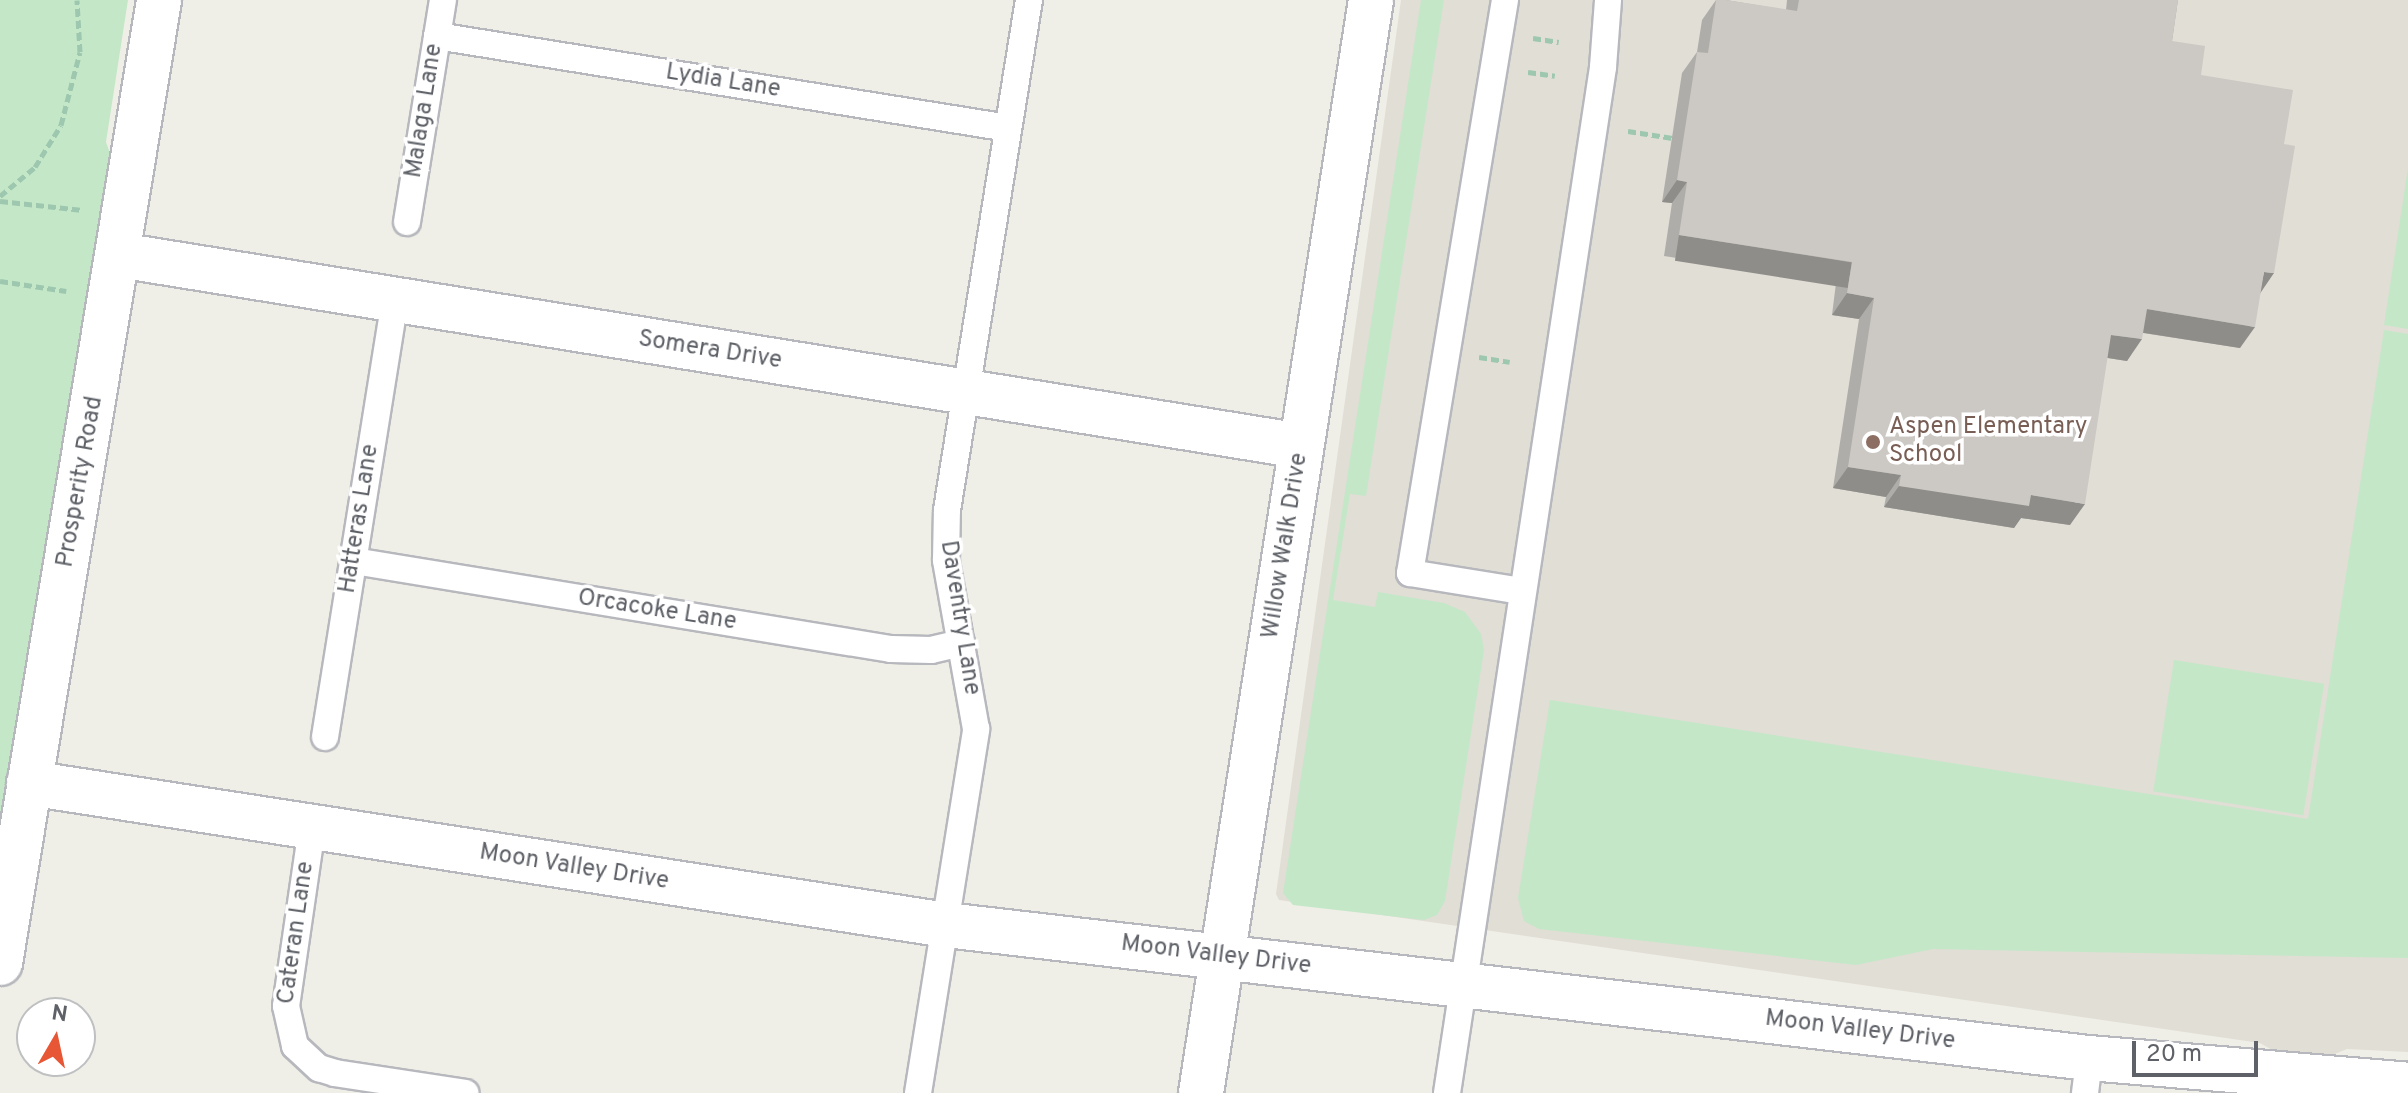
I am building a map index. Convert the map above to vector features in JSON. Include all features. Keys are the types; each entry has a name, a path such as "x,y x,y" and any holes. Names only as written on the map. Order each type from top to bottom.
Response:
{"street":[{"name":"Prosperity Road","path":"0,963 159,0"},
{"name":"Willow Walk Drive","path":"1201,1093 1371,0"},
{"name":"Somera Drive","path":"119,255 1301,446"},
{"name":"Moon Valley Drive","path":"29,783 946,925 1459,985 2087,1076 2408,1085"}],"lane":[{"name":"Malaga Lane","path":"407,222 443,0"},
{"name":"Daventry Lane","path":"918,1093 975,737 945,542 965,392 1029,0"},
{"path":"1505,0 1410,573 1521,591"},
{"path":"1447,1093 1459,985 1603,67 1608,0"},
{"name":"Lydia Lane","path":"437,36 1008,128"},
{"name":"Hatteras Lane","path":"325,737 395,300"},
{"name":"Orcacoke Lane","path":"354,561 891,649 931,650 961,643"},
{"name":"Cateran Lane","path":"312,828 286,1006 295,1046 319,1068 335,1073 465,1093"}],"path":[{"path":"0,199 35,167 61,125 80,52 77,0"},
{"path":"1619,129 1672,138"},
{"path":"0,199 92,211"},
{"path":"0,281 77,292"}],"shaded area":[{"name":"Aspen Elementary School","path":"1401,0 2408,0 2408,1052 2347,1049 2327,1057 2276,1052 2260,1043 1279,900 1276,894"}],"green space":[{"path":"0,0 128,0 106,142 116,170 0,823"},
{"path":"1421,0 1444,0 1366,496 1350,494 1333,600 1375,607 1378,592 1444,603 1465,612 1481,634 1484,650 1445,901 1437,915 1424,920 1293,905 1283,893"},
{"path":"2408,168 2408,329 2384,325"},
{"path":"2384,330 2408,334 2408,958 1933,949 1856,965 1539,929 1524,921 1518,898 1550,700 2308,819"},
{"path":"2174,660 2324,684 2303,815 2153,791"}],"building":[{"name":"Aspen Elementary School","path":"1716,0 1797,11 1799,0 2178,0 2172,41 2205,46 2201,75 2293,90 2284,144 2295,146 2274,273 2264,272 2255,327 2147,309 2142,339 2111,335 2085,504 2031,495 2029,506 1899,486 1901,475 1848,467 1874,298 1847,293 1852,262 1679,235 1687,182 1677,180 1697,52 1708,53"}],"place":[{"name":"Aspen Elementary School","path":"1873,442"}]}
